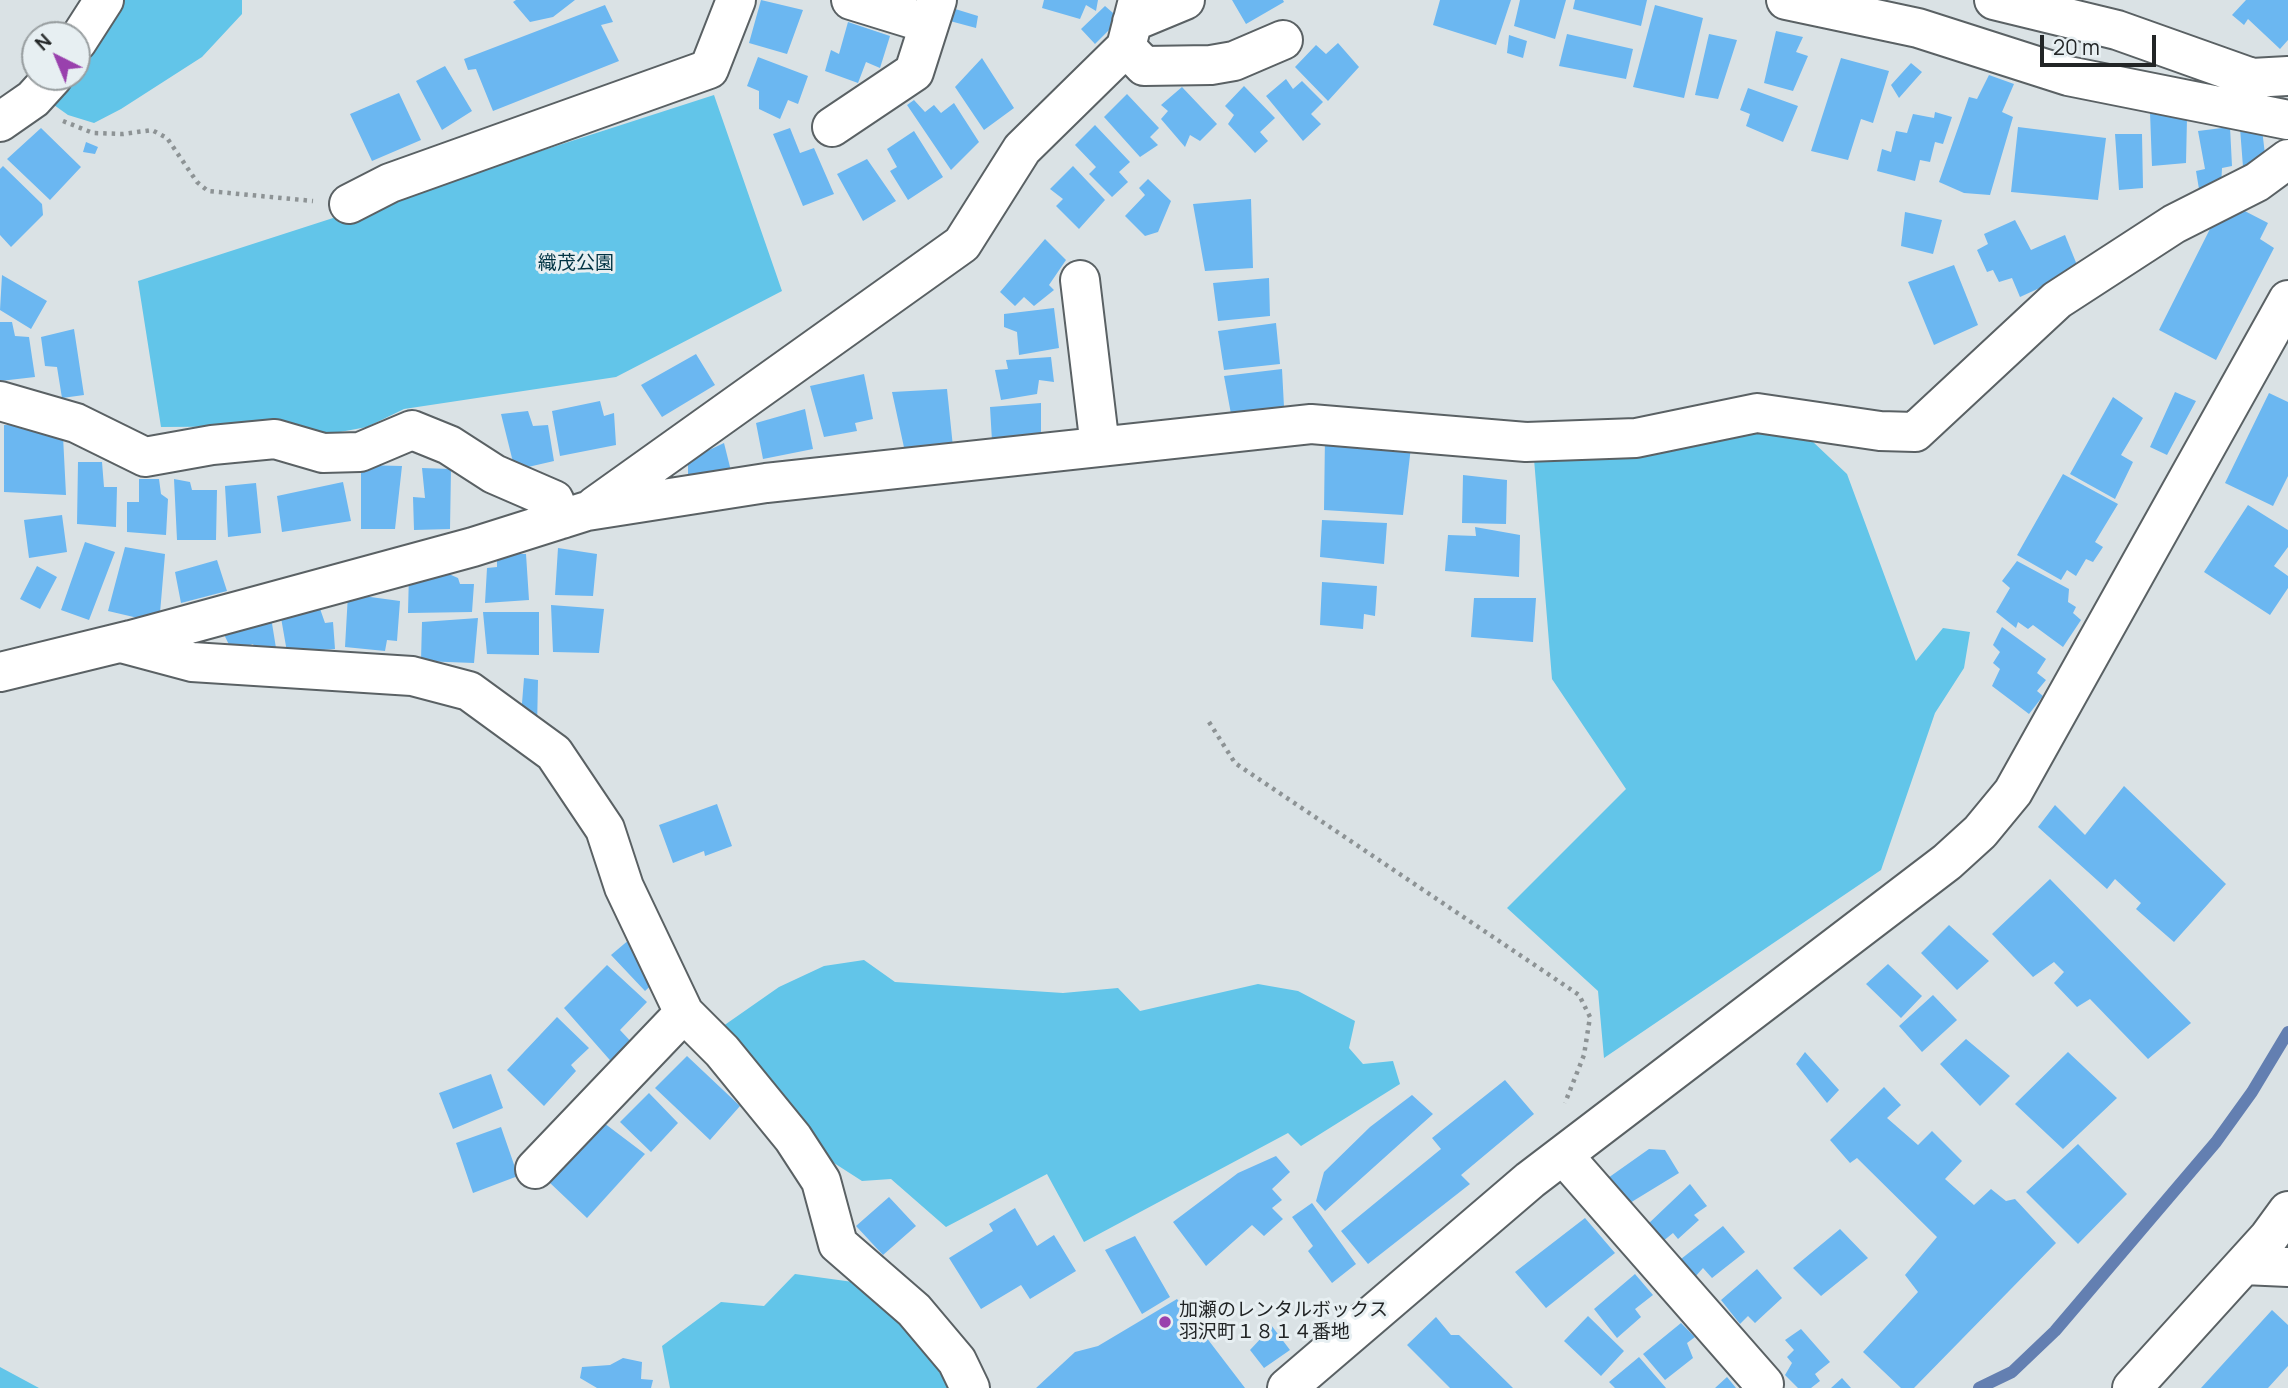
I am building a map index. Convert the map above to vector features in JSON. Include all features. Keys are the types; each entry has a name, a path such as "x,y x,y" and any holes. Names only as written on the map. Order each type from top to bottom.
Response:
{"street":[{"path":"90,21 104,0"},
{"path":"349,204 390,183 709,69 736,0"},
{"path":"832,127 914,72 933,12 850,0"},
{"path":"575,515 962,244 1022,149 1132,23 1185,0"},
{"path":"1786,0 1918,27 2068,76 2288,120"},
{"path":"1994,0 2118,30 2252,78 2288,76"},
{"path":"1132,23 1144,66 1211,65 1234,61 1283,40"},
{"path":"0,122 39,91"},
{"path":"0,672 460,551 575,515 766,483 1311,424 1526,442 1636,438 1757,413 1881,431 1915,432 2057,300 2174,224 2257,182 2288,159"},
{"path":"1080,280 1100,447"},
{"path":"1287,1388 1438,1256 1563,1154 1947,862 1980,832 2013,792 2288,300"},
{"path":"0,401 76,423 145,457 212,445 275,439 323,453 360,452 412,430 449,445 494,474 554,500 575,515"},
{"path":"120,642 192,662 411,676 469,691 554,753 605,828 624,887 684,1013 722,1051 793,1138 821,1181 838,1244 914,1310 957,1362 970,1388"},
{"path":"535,1170 684,1013"},
{"path":"1563,1154 1764,1384"},
{"path":"2133,1388 2244,1265 2288,1211"},
{"path":"2244,1265 2288,1266"}],"path":[{"path":"45,91 70,125 93,133 123,134 152,130 167,138 197,182 208,191 349,204"},
{"path":"1209,722 1235,763 1579,995 1590,1017 1584,1055 1561,1114"}],"green space":[{"path":"117,0 242,0 242,14 202,57 121,109 94,123 68,115 47,100 54,91 91,91 91,39"},
{"name":"織茂公園","path":"714,95 782,291 616,377 404,409 367,427 329,434 297,426 161,427 138,281"},
{"path":"1794,424 1847,474 1916,661 1943,628 1970,632 1964,668 1935,713 1881,870 1604,1058 1598,991 1507,908 1626,789 1552,679 1534,459"},
{"path":"864,960 895,982 1063,993 1118,988 1140,1011 1258,984 1298,991 1355,1021 1349,1048 1363,1064 1393,1061 1400,1084 1301,1146 1288,1133 1084,1242 1047,1174 946,1227 891,1179 862,1181 820,1154 716,1031 779,987 824,966"},
{"path":"795,1274 853,1282 919,1339 951,1388 670,1388 662,1346 721,1302 764,1306"},
{"path":"0,1367 39,1388 0,1388"}],"building":[{"path":"575,0 553,17 530,22 513,2"},
{"path":"761,0 803,10 787,54 749,43"},
{"path":"1044,0 1098,0 1096,11 1086,5 1080,19 1042,8"},
{"path":"1232,0 1283,0 1284,2 1246,24"},
{"path":"1440,0 1511,0 1496,45 1433,25"},
{"path":"1520,0 1566,0 1555,39 1514,26"},
{"path":"1575,0 1647,0 1641,26 1573,9"},
{"path":"2246,0 2288,0 2288,40 2280,49 2248,19 2244,25 2232,15"},
{"path":"605,5 613,22 601,25 619,61 493,111 476,69 468,70 464,59"},
{"path":"1655,5 1703,18 1684,98 1633,87"},
{"path":"1105,6 1120,19 1095,44 1081,29"},
{"path":"952,8 978,16 976,28 950,21"},
{"path":"848,22 890,36 880,68 866,62 858,83 825,71 831,50 839,54"},
{"path":"1776,31 1803,37 1796,52 1808,56 1793,91 1764,83"},
{"path":"1567,34 1633,49 1626,79 1559,66"},
{"path":"1709,34 1737,40 1718,99 1695,95"},
{"path":"1509,35 1527,41 1523,58 1507,53"},
{"path":"1338,43 1359,67 1328,101 1295,67 1316,45 1326,54"},
{"path":"758,57 808,76 798,104 788,100 780,119 759,109 759,91 747,86"},
{"path":"982,58 1014,108 984,130 955,87"},
{"path":"1841,58 1889,71 1873,123 1861,119 1848,160 1811,151"},
{"path":"1911,63 1922,72 1899,98 1891,85"},
{"path":"445,66 472,111 442,130 416,81"},
{"path":"1989,75 2014,84 2002,112 2013,117 1990,195 1964,193 1939,182 1969,97 1977,99"},
{"path":"1286,79 1293,89 1302,81 1323,102 1311,114 1321,124 1303,141 1266,96"},
{"path":"1244,86 1275,118 1260,132 1268,141 1255,153 1228,124 1234,115 1225,106"},
{"path":"1182,87 1217,124 1200,141 1190,135 1185,147 1161,119 1168,111 1161,105"},
{"path":"1748,88 1798,106 1783,142 1746,126 1750,114 1740,110"},
{"path":"399,93 421,140 372,161 350,114"},
{"path":"1127,94 1159,128 1150,137 1158,145 1140,157 1104,117"},
{"path":"914,100 925,112 934,105 941,113 954,103 979,142 951,170 907,105"},
{"path":"1935,112 1952,117 1943,144 1935,142 1930,162 1920,160 1915,181 1877,171 1882,149 1891,152 1896,131 1907,133 1913,114 1934,118"},
{"path":"2150,112 2187,118 2186,163 2152,166"},
{"path":"1095,125 1130,162 1119,172 1128,182 1112,197 1089,174 1096,167 1075,145"},
{"path":"2018,127 2106,138 2098,200 2011,192"},
{"path":"2230,127 2232,166 2222,168 2221,187 2199,189 2196,171 2205,169 2198,131"},
{"path":"41,128 81,167 50,200 7,159"},
{"path":"790,128 800,153 814,148 834,194 803,206 773,134"},
{"path":"2240,128 2262,129 2266,163 2243,167"},
{"path":"914,131 943,177 908,200 890,171 897,167 887,149"},
{"path":"2115,134 2142,134 2143,188 2119,190"},
{"path":"86,142 98,147 95,154 83,152"},
{"path":"867,159 896,201 863,221 837,174"},
{"path":"3,166 42,204 43,215 11,247 0,235 0,169"},
{"path":"1073,166 1105,200 1079,229 1056,206 1063,199 1050,189"},
{"path":"1148,179 1171,201 1158,232 1145,236 1125,216 1145,195 1139,188"},
{"path":"1251,199 1253,268 1205,271 1193,204"},
{"path":"2235,206 2268,223 2260,239 2274,248 2216,360 2159,330 2216,217"},
{"path":"1905,212 1942,220 1933,254 1901,246"},
{"path":"2015,220 2031,250 2065,235 2079,270 2020,297 2012,278 1999,282 1993,270 1987,272 1977,250 1988,244 1984,234"},
{"path":"1045,239 1066,260 1049,285 1054,290 1034,306 1024,297 1015,306 1000,292"},
{"path":"1954,265 1978,325 1934,345 1908,282"},
{"path":"2,275 47,301 31,329 0,310"},
{"path":"1269,278 1270,316 1218,321 1213,283"},
{"path":"1054,308 1059,348 1019,355 1017,332 1004,327 1004,314"},
{"path":"0,322 12,322 15,336 29,337 35,377 0,381"},
{"path":"1276,323 1280,364 1224,370 1218,331"},
{"path":"74,329 84,395 62,398 57,367 45,366 41,337"},
{"path":"696,354 715,385 662,417 641,385"},
{"path":"1051,357 1054,382 1039,380 1037,394 1001,400 995,370 1008,369 1006,360"},
{"path":"1282,369 1284,407 1231,414 1224,376"},
{"path":"864,374 873,419 855,423 857,431 824,437 810,386"},
{"path":"947,389 953,447 905,452 892,392"},
{"path":"2175,392 2196,401 2167,455 2150,447"},
{"path":"2269,393 2288,402 2288,476 2273,506 2225,483"},
{"path":"2113,397 2143,418 2121,455 2133,462 2115,499 2070,474"},
{"path":"600,401 604,416 614,413 616,445 560,456 552,411"},
{"path":"1041,403 1041,436 992,441 990,407"},
{"path":"805,409 813,449 763,459 756,423"},
{"path":"528,411 533,426 548,425 554,461 515,470 501,414"},
{"path":"4,425 37,426 63,436 66,495 4,492"},
{"path":"1325,436 1411,447 1403,515 1324,510"},
{"path":"724,443 732,475 688,483 688,460"},
{"path":"78,462 102,462 104,487 117,487 116,527 77,524"},
{"path":"361,465 402,466 395,529 361,529"},
{"path":"422,468 451,469 450,529 414,530 413,497 425,498"},
{"path":"2063,474 2118,504 2095,542 2103,547 2093,562 2086,559 2076,576 2067,570 2061,580 2017,555"},
{"path":"1463,475 1507,480 1506,524 1462,523"},
{"path":"139,479 159,479 161,494 168,499 166,535 127,532 127,502 139,502"},
{"path":"174,479 190,482 192,490 217,490 216,540 177,540"},
{"path":"343,482 351,521 282,532 277,496"},
{"path":"256,483 261,533 228,537 225,486"},
{"path":"2248,505 2288,530 2288,547 2274,566 2288,576 2288,588 2270,615 2204,572"},
{"path":"62,515 67,552 29,558 24,520"},
{"path":"1322,520 1387,523 1384,564 1320,557"},
{"path":"1475,527 1520,535 1519,577 1445,571 1448,535 1476,536"},
{"path":"85,542 115,552 89,620 61,610"},
{"path":"125,547 165,554 160,613 138,618 108,611"},
{"path":"558,548 597,554 593,596 555,595"},
{"path":"497,554 526,554 529,600 485,603 487,568 497,567"},
{"path":"217,560 227,591 181,603 175,572"},
{"path":"2017,561 2069,589 2068,602 2076,607 2073,613 2081,620 2063,647 2033,625 2028,629 2018,622 2016,628 1996,612 2010,588 2002,581"},
{"path":"37,566 57,577 40,609 20,599"},
{"path":"435,568 458,578 460,584 474,584 472,612 408,613 409,572"},
{"path":"1322,582 1377,586 1375,616 1364,614 1363,629 1320,625"},
{"path":"348,594 400,601 397,641 387,640 385,651 345,647"},
{"path":"1474,598 1536,598 1533,642 1471,637"},
{"path":"318,603 325,623 333,622 335,649 287,652 280,612"},
{"path":"551,605 604,609 599,653 553,652"},
{"path":"270,611 276,648 258,653 253,644 232,651 219,624"},
{"path":"483,612 539,612 539,655 487,654"},
{"path":"478,618 474,663 421,661 422,622"},
{"path":"2002,627 2046,659 2037,673 2046,680 2037,691 2043,696 2029,714 1992,686 2000,669 1993,663 2000,652 1993,645"},
{"path":"524,678 538,680 537,728 521,716"},
{"path":"2124,786 2226,884 2174,942 2136,909 2141,903 2115,879 2107,889 2038,827 2055,805 2085,835"},
{"path":"717,804 732,846 705,856 704,851 673,863 659,825"},
{"path":"2050,879 2191,1023 2148,1059 2090,999 2077,1007 2054,983 2064,972 2054,962 2033,977 1992,934"},
{"path":"1949,925 1989,961 1957,990 1921,953"},
{"path":"630,939 659,978 645,991 611,955"},
{"path":"1888,964 1922,996 1901,1018 1866,984"},
{"path":"607,965 647,1002 620,1030 635,1046 616,1067 564,1008"},
{"path":"1933,995 1957,1020 1922,1052 1899,1026"},
{"path":"557,1017 589,1048 571,1065 576,1071 544,1106 507,1070"},
{"path":"1966,1039 2010,1076 1980,1106 1940,1064"},
{"path":"1805,1052 1839,1090 1827,1103 1796,1064"},
{"path":"2068,1052 2117,1098 2063,1149 2015,1104"},
{"path":"687,1056 740,1106 710,1140 655,1088"},
{"path":"491,1074 503,1108 453,1129 439,1093"},
{"path":"1505,1080 1534,1114 1461,1175 1470,1184 1368,1264 1341,1231 1441,1149 1432,1138"},
{"path":"1884,1087 1901,1105 1887,1118 1918,1145 1932,1131 1962,1161 1945,1179 1974,1205 1991,1189 2006,1201 2015,1199 2056,1243 1914,1388 1901,1388 1863,1352 1918,1292 1905,1275 1937,1237 1857,1158 1850,1163 1830,1140"},
{"path":"649,1093 678,1123 651,1152 620,1122"},
{"path":"1412,1095 1433,1114 1325,1211 1316,1201 1324,1172 1370,1127"},
{"path":"604,1123 645,1154 587,1218 549,1182"},
{"path":"501,1127 518,1176 473,1193 456,1143"},
{"path":"2078,1144 2127,1194 2078,1244 2026,1192"},
{"path":"1649,1149 1665,1150 1679,1173 1625,1206 1608,1178"},
{"path":"1276,1156 1290,1172 1272,1189 1282,1200 1272,1208 1283,1219 1264,1236 1252,1225 1206,1266 1173,1222 1238,1173"},
{"path":"1690,1184 1707,1206 1694,1215 1699,1220 1678,1239 1673,1233 1662,1242 1647,1225"},
{"path":"889,1197 916,1226 883,1255 856,1226"},
{"path":"1312,1203 1356,1264 1332,1283 1308,1251 1313,1246 1292,1217"},
{"path":"1015,1208 1037,1246 1054,1235 1076,1271 1030,1299 1021,1285 981,1309 949,1258 993,1231 989,1224"},
{"path":"1585,1218 1615,1253 1546,1308 1515,1272"},
{"path":"1723,1226 1745,1252 1712,1278 1703,1268 1695,1277 1681,1259"},
{"path":"1840,1229 1868,1258 1821,1296 1793,1268"},
{"path":"1135,1236 1170,1297 1142,1314 1105,1250"},
{"path":"1757,1269 1782,1298 1755,1323 1748,1316 1740,1324 1721,1300"},
{"path":"1635,1274 1653,1295 1635,1309 1641,1317 1617,1338 1594,1309"},
{"name":"加瀬のレンタルボックス 羽沢町１８１４番地","path":"1177,1299 1245,1388 1036,1388 1075,1352 1098,1346"},
{"path":"2272,1310 2288,1325 2288,1366 2268,1388 2201,1388"},
{"path":"1588,1316 1624,1351 1601,1376 1564,1341"},
{"path":"1436,1317 1451,1335 1459,1335 1513,1388 1450,1388 1407,1345"},
{"path":"1268,1321 1290,1350 1264,1368 1250,1350 1264,1335 1259,1329"},
{"path":"1681,1323 1695,1337 1687,1343 1693,1358 1665,1380 1643,1354"},
{"path":"1801,1329 1830,1362 1815,1374 1820,1381 1811,1388 1798,1388 1785,1375 1792,1363 1787,1357 1794,1350 1785,1340"},
{"path":"1639,1357 1666,1388 1615,1388 1609,1382"},
{"path":"623,1358 642,1362 641,1379 653,1380 651,1388 597,1388 580,1378 582,1367 610,1365"},
{"path":"1727,1377 1736,1388 1715,1388"},
{"path":"1842,1378 1851,1388 1831,1388"}],"waterway":[{"path":"1979,1388 2012,1372 2055,1331 2216,1142 2252,1092 2288,1032"}],"place":[{"name":"加瀬のレンタルボックス 羽沢町１８１４番地","path":"1165,1322"}]}
